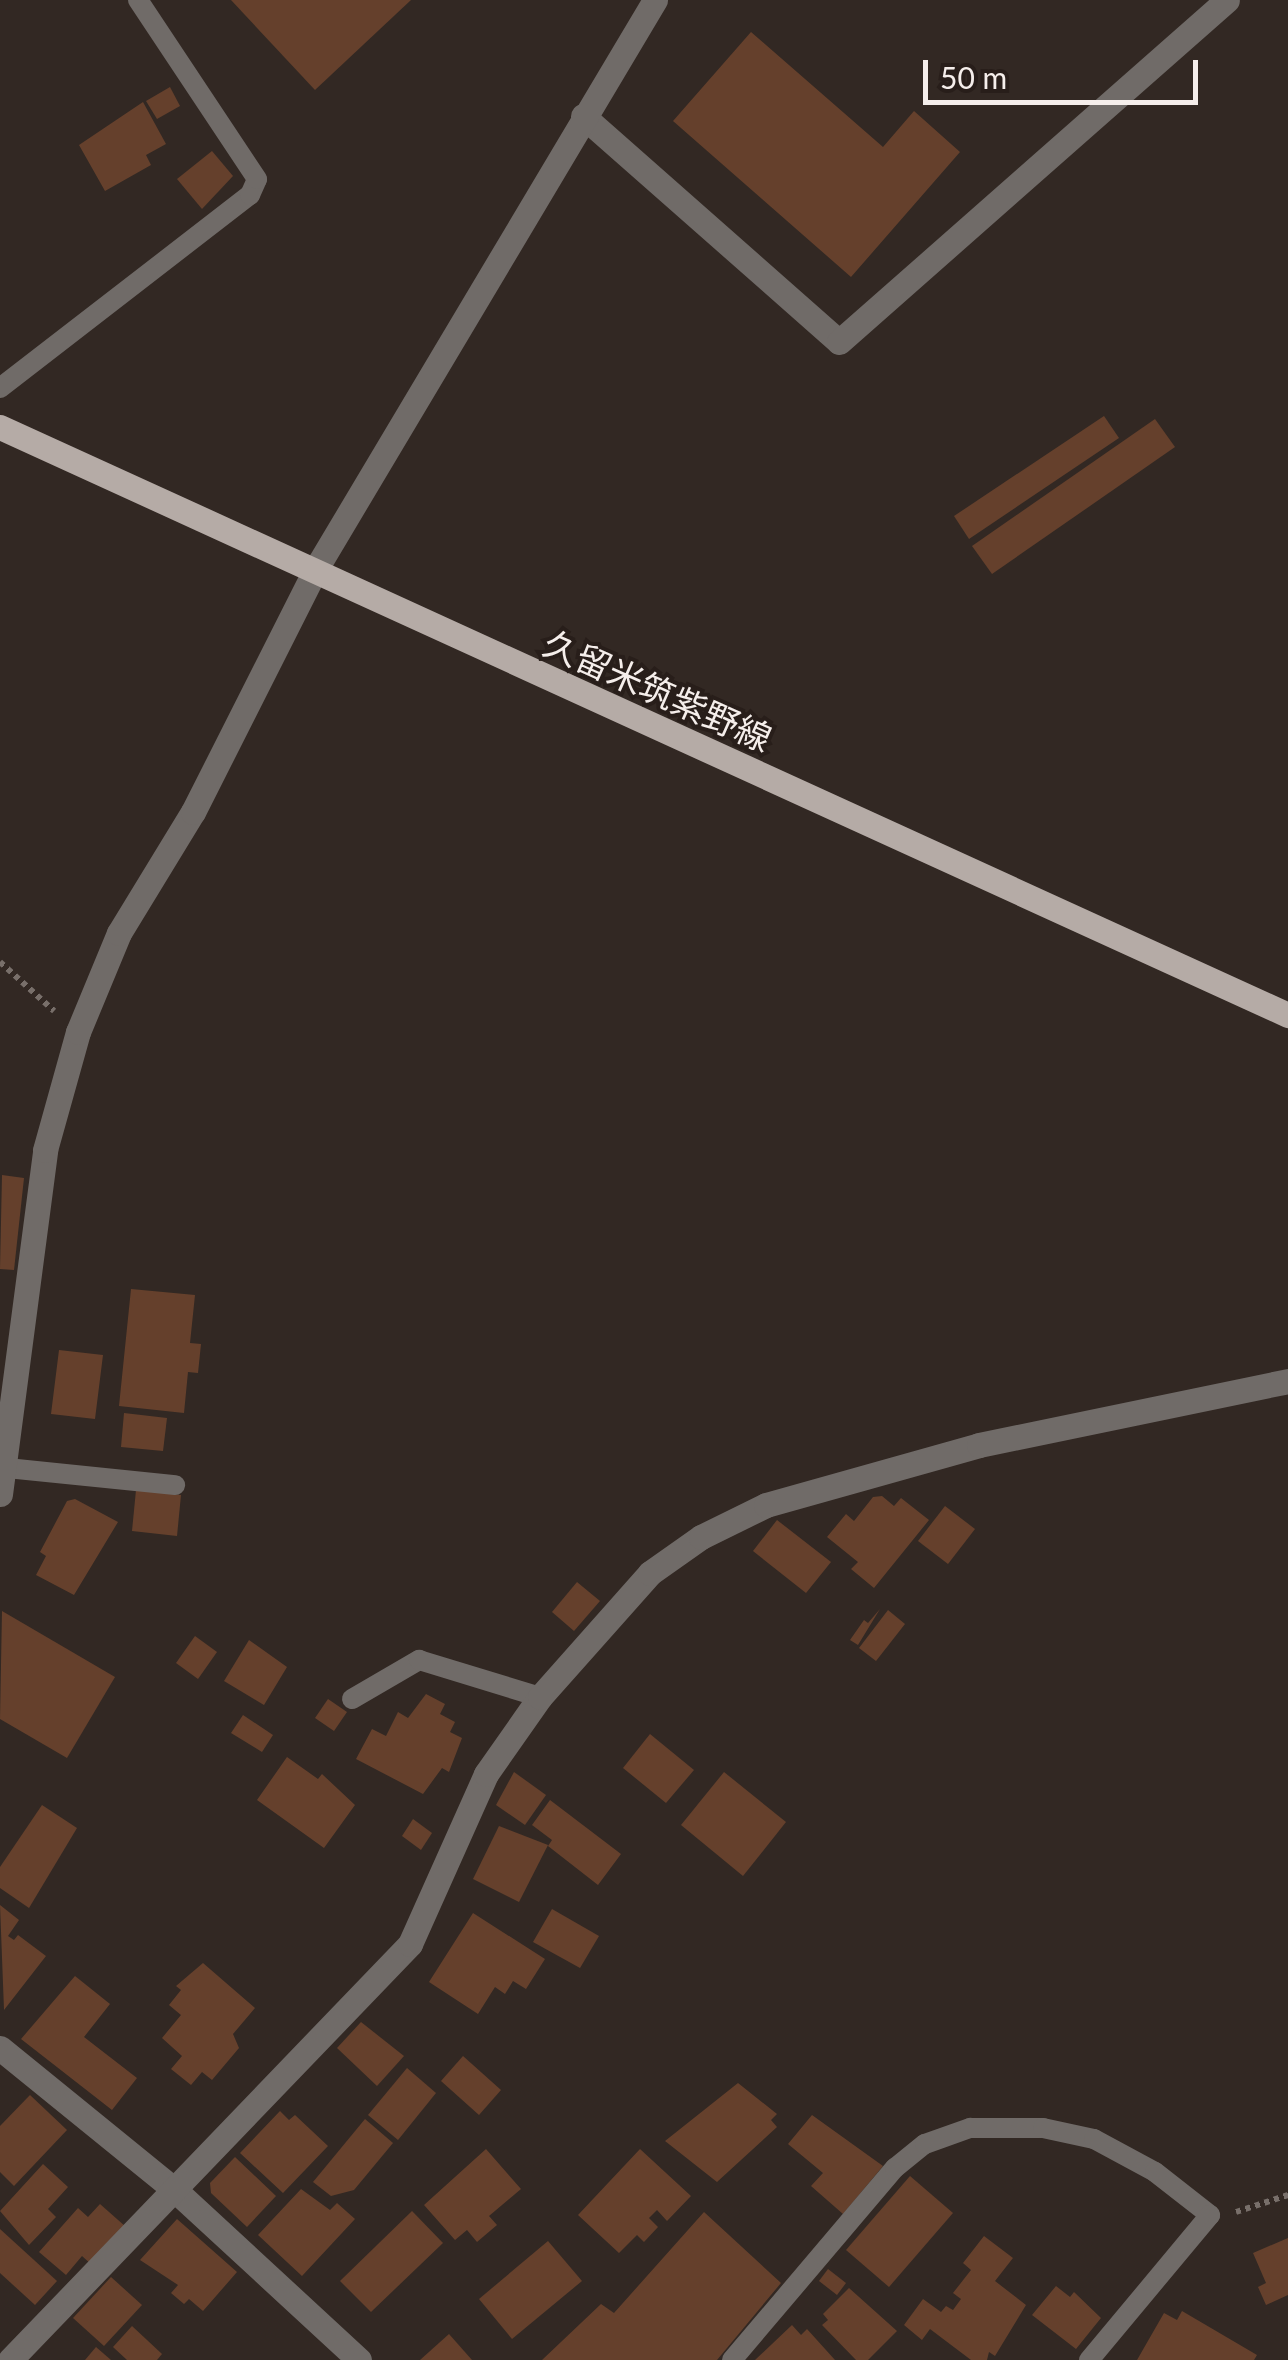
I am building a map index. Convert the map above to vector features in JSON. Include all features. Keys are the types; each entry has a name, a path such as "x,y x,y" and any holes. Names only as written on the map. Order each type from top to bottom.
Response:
{"main road":[{"name":"久留米筑紫野線","path":"0,427 1288,1015"}],"street":[{"path":"0,1494 7,1468 46,1150 78,1032 119,933 192,812 314,572 654,0"},
{"path":"583,116 839,342 1227,0"},
{"path":"10,2360 410,1944 486,1774 540,1697 650,1572 701,1536 766,1505 979,1444 1288,1380"},
{"path":"0,2048 176,2191 360,2360"}],"lane":[{"path":"0,388 250,195 257,179 138,0"},
{"path":"7,1468 175,1485"},
{"path":"352,1699 419,1660 540,1697"},
{"path":"732,2360 895,2168 925,2144 970,2128 1043,2128 1094,2139 1155,2172 1210,2215 1089,2360"}],"path":[{"path":"0,962 78,1032"},
{"path":"1210,2215 1254,2210 1288,2195"}],"building":[{"path":"231,0 411,0 315,90"},
{"path":"751,32 883,147 914,111 960,152 851,277 673,121"},
{"path":"170,87 180,106 157,119 146,101"},
{"path":"143,102 166,144 146,155 151,165 105,191 79,145"},
{"path":"212,151 233,176 202,209 177,179"},
{"path":"1104,416 1119,438 969,539 954,516"},
{"path":"1155,419 1175,447 992,574 972,546"},
{"path":"2,1175 24,1178 14,1270 0,1269"},
{"path":"131,1289 195,1295 190,1343 201,1344 198,1373 188,1372 184,1413 119,1406"},
{"path":"59,1350 103,1355 95,1419 51,1414"},
{"path":"124,1413 167,1418 163,1451 121,1447"},
{"path":"136,1490 181,1495 177,1536 132,1531"},
{"path":"882,1496 894,1506 901,1498 929,1520 874,1588 851,1569 858,1562 827,1537 846,1514 854,1521 873,1497"},
{"path":"75,1499 118,1522 74,1595 36,1575 46,1556 40,1552 67,1501"},
{"path":"945,1506 975,1529 948,1564 918,1541"},
{"path":"777,1520 831,1562 806,1593 753,1551"},
{"path":"577,1582 600,1601 574,1631 552,1612"},
{"path":"880,1609 858,1645 850,1640 864,1620 868,1623"},
{"path":"888,1610 905,1624 876,1661 859,1648"},
{"path":"2,1611 115,1677 67,1758 0,1719"},
{"path":"195,1636 217,1652 198,1679 176,1663"},
{"path":"249,1640 287,1667 264,1705 224,1681"},
{"path":"426,1694 445,1704 440,1714 455,1722 450,1732 462,1738 449,1772 442,1768 423,1794 356,1759 372,1729 386,1736 398,1712 408,1718"},
{"path":"328,1699 347,1712 334,1731 315,1718"},
{"path":"243,1715 273,1735 262,1752 231,1733"},
{"path":"650,1734 694,1770 666,1803 623,1768"},
{"path":"287,1757 318,1779 322,1774 355,1805 324,1848 257,1800"},
{"path":"514,1772 546,1795 525,1825 496,1805"},
{"path":"724,1772 786,1822 743,1876 681,1825"},
{"path":"550,1800 621,1854 598,1885 548,1846 552,1840 532,1825"},
{"path":"42,1805 77,1828 29,1908 0,1888 0,1867"},
{"path":"413,1819 432,1833 421,1850 402,1836"},
{"path":"499,1826 548,1845 519,1902 473,1879"},
{"path":"0,1905 19,1920 8,1936 14,1940 18,1935 46,1956 4,2010"},
{"path":"552,1909 599,1936 580,1968 533,1942"},
{"path":"473,1913 545,1959 526,1989 513,1981 505,1994 495,1987 478,2014 429,1982"},
{"path":"203,1963 255,2008 233,2034 239,2048 212,2080 202,2072 191,2085 171,2069 182,2056 162,2038 181,2015 169,2005 181,1990 176,1986"},
{"path":"75,1976 110,2004 84,2037 137,2078 112,2110 21,2039"},
{"path":"361,2022 404,2056 377,2086 337,2048"},
{"path":"463,2056 501,2090 479,2115 441,2081"},
{"path":"407,2068 436,2093 398,2140 368,2115"},
{"path":"738,2083 777,2114 771,2120 777,2127 717,2182 665,2141"},
{"path":"30,2095 67,2130 14,2186 0,2172 0,2126"},
{"path":"280,2111 289,2120 295,2115 328,2146 283,2193 240,2153"},
{"path":"812,2115 883,2166 843,2214 811,2186 823,2173 788,2144"},
{"path":"365,2119 393,2143 354,2190 331,2196 313,2182"},
{"path":"486,2149 521,2189 489,2216 497,2225 477,2242 467,2230 455,2240 424,2205"},
{"path":"640,2149 691,2196 667,2221 657,2210 649,2218 658,2227 644,2242 637,2235 619,2253 578,2215"},
{"path":"235,2157 276,2196 247,2227 211,2193 210,2183"},
{"path":"43,2164 68,2187 48,2209 56,2217 29,2245 0,2211"},
{"path":"910,2176 953,2213 889,2287 846,2250"},
{"path":"301,2189 330,2210 337,2203 355,2219 302,2276 258,2235"},
{"path":"100,2204 126,2227 92,2265 82,2256 66,2275 39,2252 78,2208 88,2217"},
{"path":"412,2211 443,2243 371,2312 340,2281"},
{"path":"704,2212 781,2283 717,2360 542,2360 601,2304 614,2313"},
{"path":"177,2219 237,2272 203,2311 189,2299 184,2304 171,2293 178,2285 140,2260"},
{"path":"0,2229 57,2281 35,2305 0,2273"},
{"path":"984,2236 1013,2258 995,2281 1026,2305 995,2356 989,2352 987,2360 971,2360 930,2329 922,2340 904,2325 923,2299 941,2312 946,2306 953,2310 961,2299 953,2293 971,2270 963,2263"},
{"path":"1288,2238 1288,2295 1266,2305 1258,2287 1266,2283 1253,2253"},
{"path":"548,2241 582,2281 512,2339 479,2299"},
{"path":"828,2269 846,2283 837,2295 819,2281"},
{"path":"111,2277 142,2305 104,2346 73,2318"},
{"path":"1056,2286 1070,2297 1074,2292 1101,2318 1076,2349 1032,2315"},
{"path":"849,2288 897,2331 868,2360 856,2360 822,2325 828,2320 823,2314"},
{"path":"1182,2311 1257,2355 1254,2360 1137,2360 1164,2313 1177,2320"},
{"path":"792,2325 801,2335 807,2329 835,2360 755,2360"},
{"path":"132,2326 162,2354 157,2360 127,2360 113,2347"},
{"path":"449,2334 472,2360 420,2360"},
{"path":"96,2347 111,2360 85,2360"}]}
